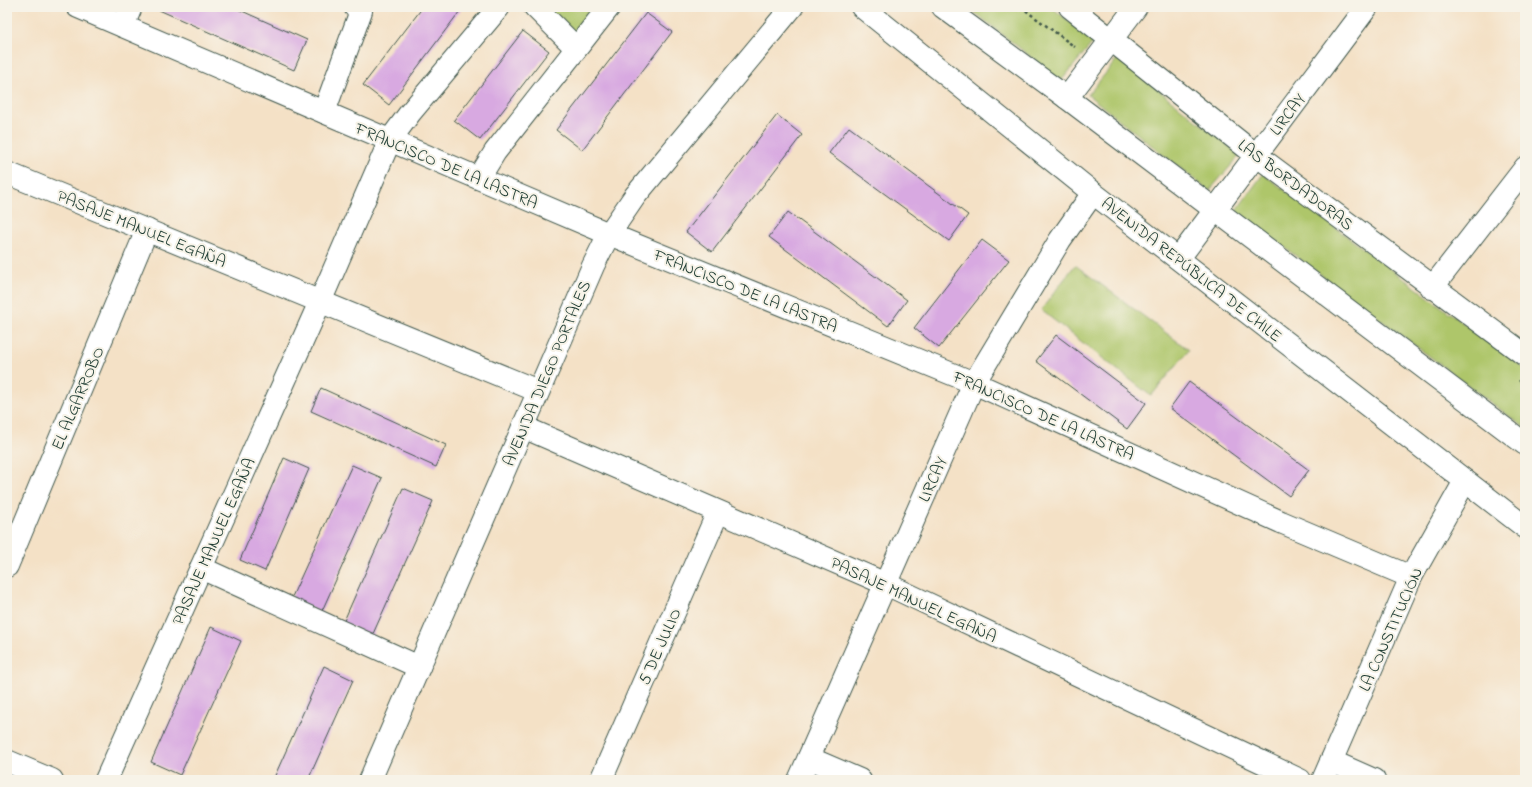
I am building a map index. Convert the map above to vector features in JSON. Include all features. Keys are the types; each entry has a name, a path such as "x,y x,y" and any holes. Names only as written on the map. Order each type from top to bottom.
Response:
{"street":[{"name":"FRANCISCO DE LA LASTRA","path":"78,7 127,17 324,112 609,234 974,383 1281,522 1411,578"},
{"name":"PASAJE MANUEL EGAÑA","path":"106,780 320,302 390,140 410,113 498,7"},
{"path":"535,7 576,48"},
{"path":"479,178 496,152 609,7"},
{"name":"AVENIDA DIEGO PORTALES","path":"370,780 592,266 609,234 635,196 792,7"},
{"name":"AVENIDA REPÚBLICA DE CHILE","path":"862,7 1093,193 1525,527"},
{"path":"943,7 1067,98 1525,444"},
{"name":"LAS BORDADORAS","path":"1070,7 1256,155 1432,288 1525,355"},
{"path":"1067,98 1136,7"},
{"name":"LIRCAY","path":"1179,258 1367,7"},
{"path":"324,112 360,8"},
{"path":"1432,288 1525,168"},
{"name":"PASAJE MANUEL EGAÑA","path":"7,173 538,391"},
{"name":"LIRCAY","path":"799,780 974,383 1060,240 1093,193"},
{"name":"EL ALGARROBO","path":"7,566 146,230"},
{"name":"PASAJE MANUEL EGAÑA","path":"523,427 886,584 1300,780"},
{"name":"LA CONSTITUCIÓN","path":"1327,770 1411,578 1465,481"},
{"name":"5 DE JULIO","path":"601,780 718,512"},
{"path":"201,568 419,667"},
{"path":"809,758 860,780"},
{"path":"7,761 52,780"},
{"path":"1327,770 1374,780"}],"green space":[{"path":"527,7 603,7 568,52"},
{"path":"968,7 1051,7 1094,41 1061,81"},
{"path":"1118,58 1240,155 1209,191 1088,95"},
{"path":"1263,174 1525,369 1525,428 1236,211"},
{"path":"1075,265 1189,350 1151,396 1041,310"}],"building":[{"path":"160,7 233,7 307,40 294,70 159,10"},
{"path":"423,7 463,7 389,105 363,85"},
{"path":"646,13 672,32 582,150 556,130"},
{"path":"523,31 549,51 480,140 454,120"},
{"path":"777,115 802,135 712,252 686,232"},
{"path":"849,127 968,215 949,241 829,153"},
{"path":"788,212 907,300 888,326 769,237"},
{"path":"982,240 1009,260 939,348 914,328"},
{"path":"1056,335 1146,403 1127,429 1036,361"},
{"path":"1189,382 1309,470 1289,496 1170,408"},
{"path":"321,388 446,445 436,467 311,411"},
{"path":"284,458 309,469 265,571 240,560"},
{"path":"352,465 382,478 321,613 291,599"},
{"path":"403,488 433,501 372,636 343,623"},
{"path":"211,627 241,641 180,775 151,762"},
{"path":"324,666 353,680 308,780 273,780"}]}
